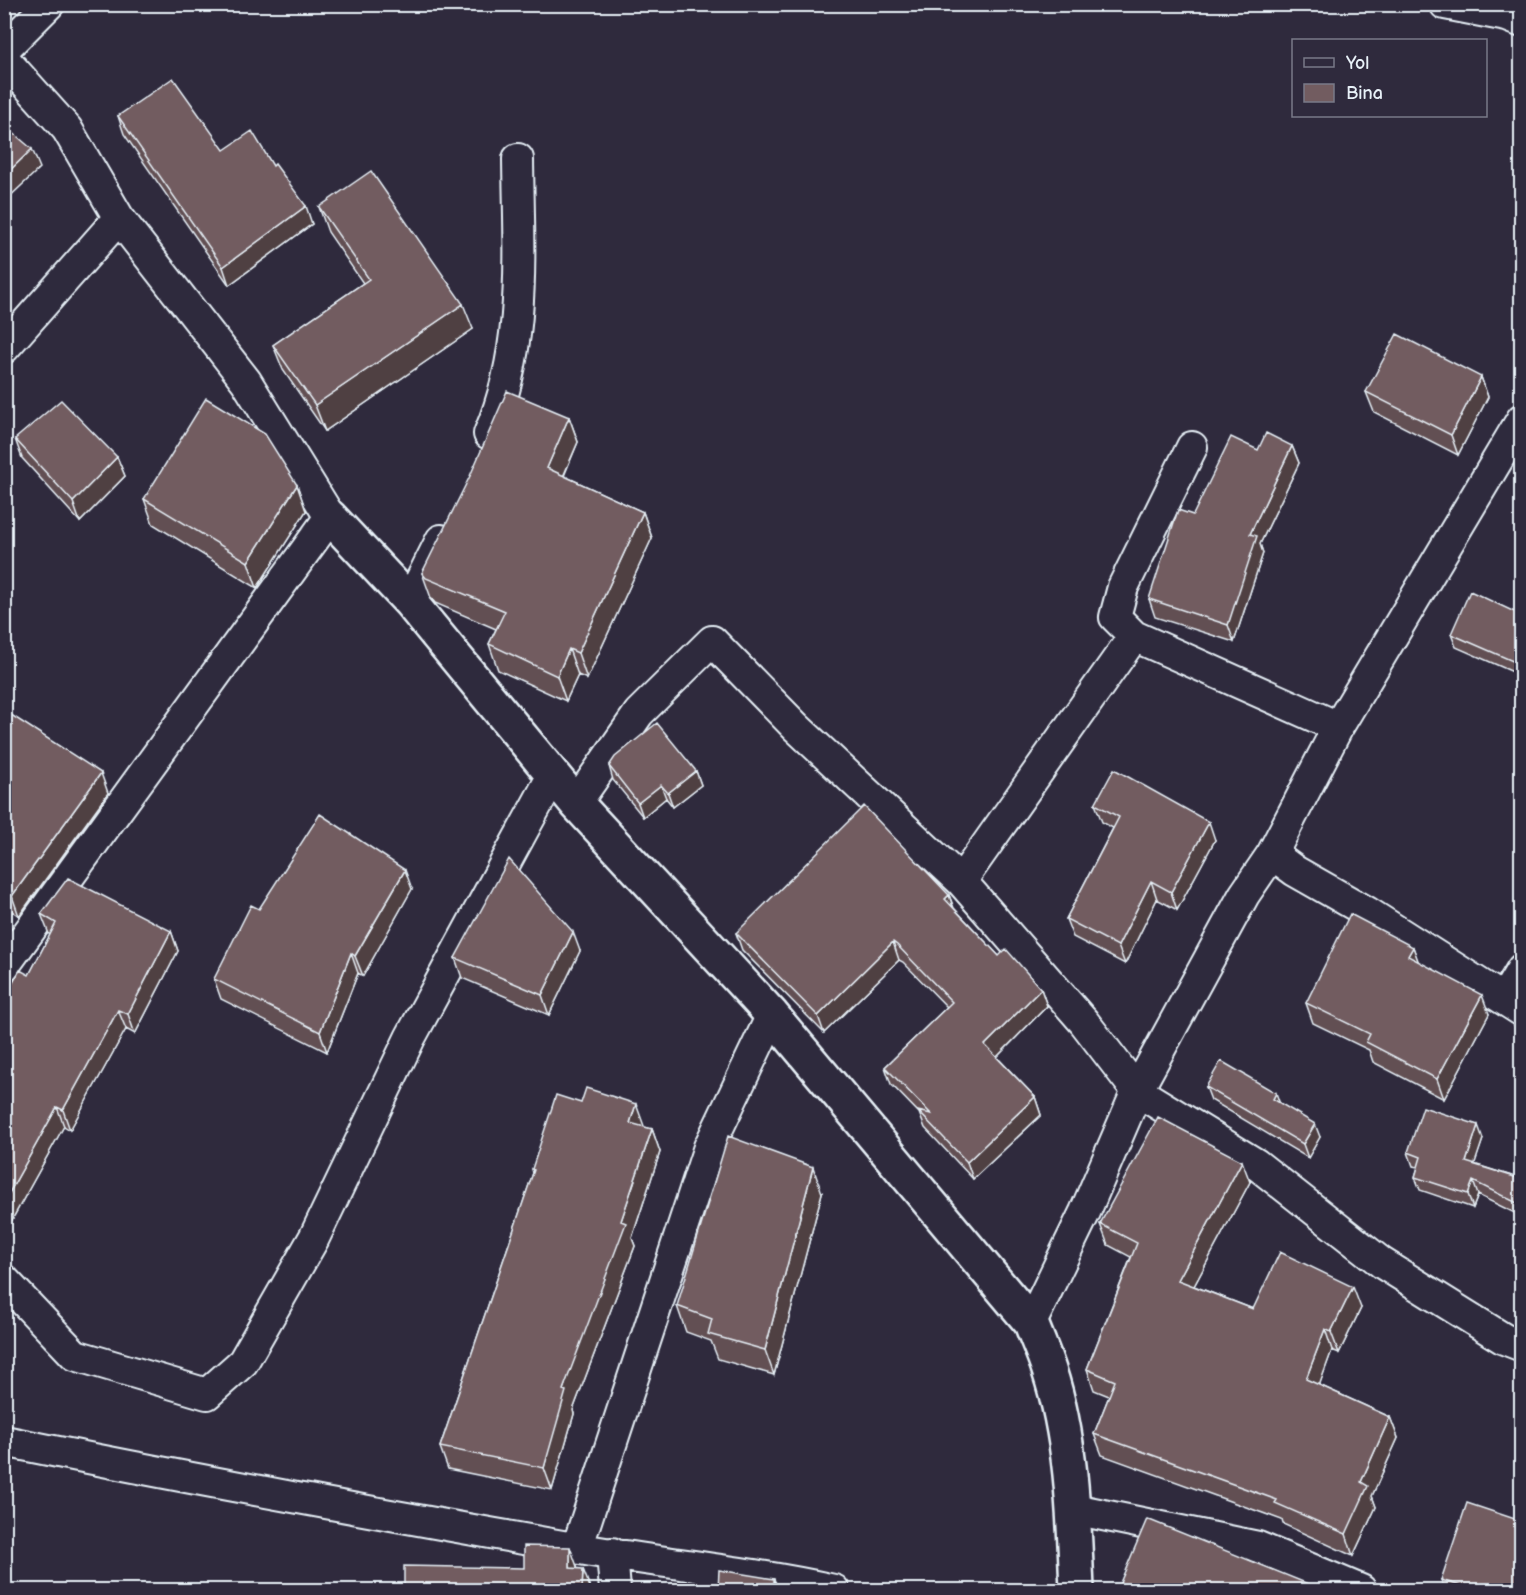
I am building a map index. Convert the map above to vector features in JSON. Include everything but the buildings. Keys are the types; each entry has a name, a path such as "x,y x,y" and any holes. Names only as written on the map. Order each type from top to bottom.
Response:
{"street":[{"path":"4,50 49,4"},
{"path":"1445,4 1507,16 1521,22"},
{"path":"4,58 68,129 120,218 246,381 330,517 410,602 576,803 772,1015 1031,1323 1052,1383 1074,1509 1077,1590"},
{"path":"477,463 504,401 514,350 521,285 518,159"},
{"path":"4,348 120,218"},
{"path":"1031,1323 1085,1212 1137,1091 1244,894 1272,854 1338,727 1521,419"},
{"path":"1192,447 1123,587 1115,617 1134,636 1338,727"},
{"path":"410,602 454,514"},
{"path":"4,966 330,517"},
{"path":"961,881 1134,636"},
{"path":"576,803 639,713 712,641 796,727 961,881 1084,1022 1137,1091 1256,1164 1382,1263 1504,1339 1521,1346"},
{"path":"4,1280 75,1355 207,1394 243,1362 314,1238 410,1038 553,775"},
{"path":"1272,854 1295,871 1367,912 1513,1005 1521,969"},
{"path":"577,1548 709,1147 772,1015"},
{"path":"4,1440 103,1461 577,1548 778,1578 834,1590"},
{"path":"1074,1509 1258,1547 1361,1590"},
{"path":"612,1553 615,1590"}]}
